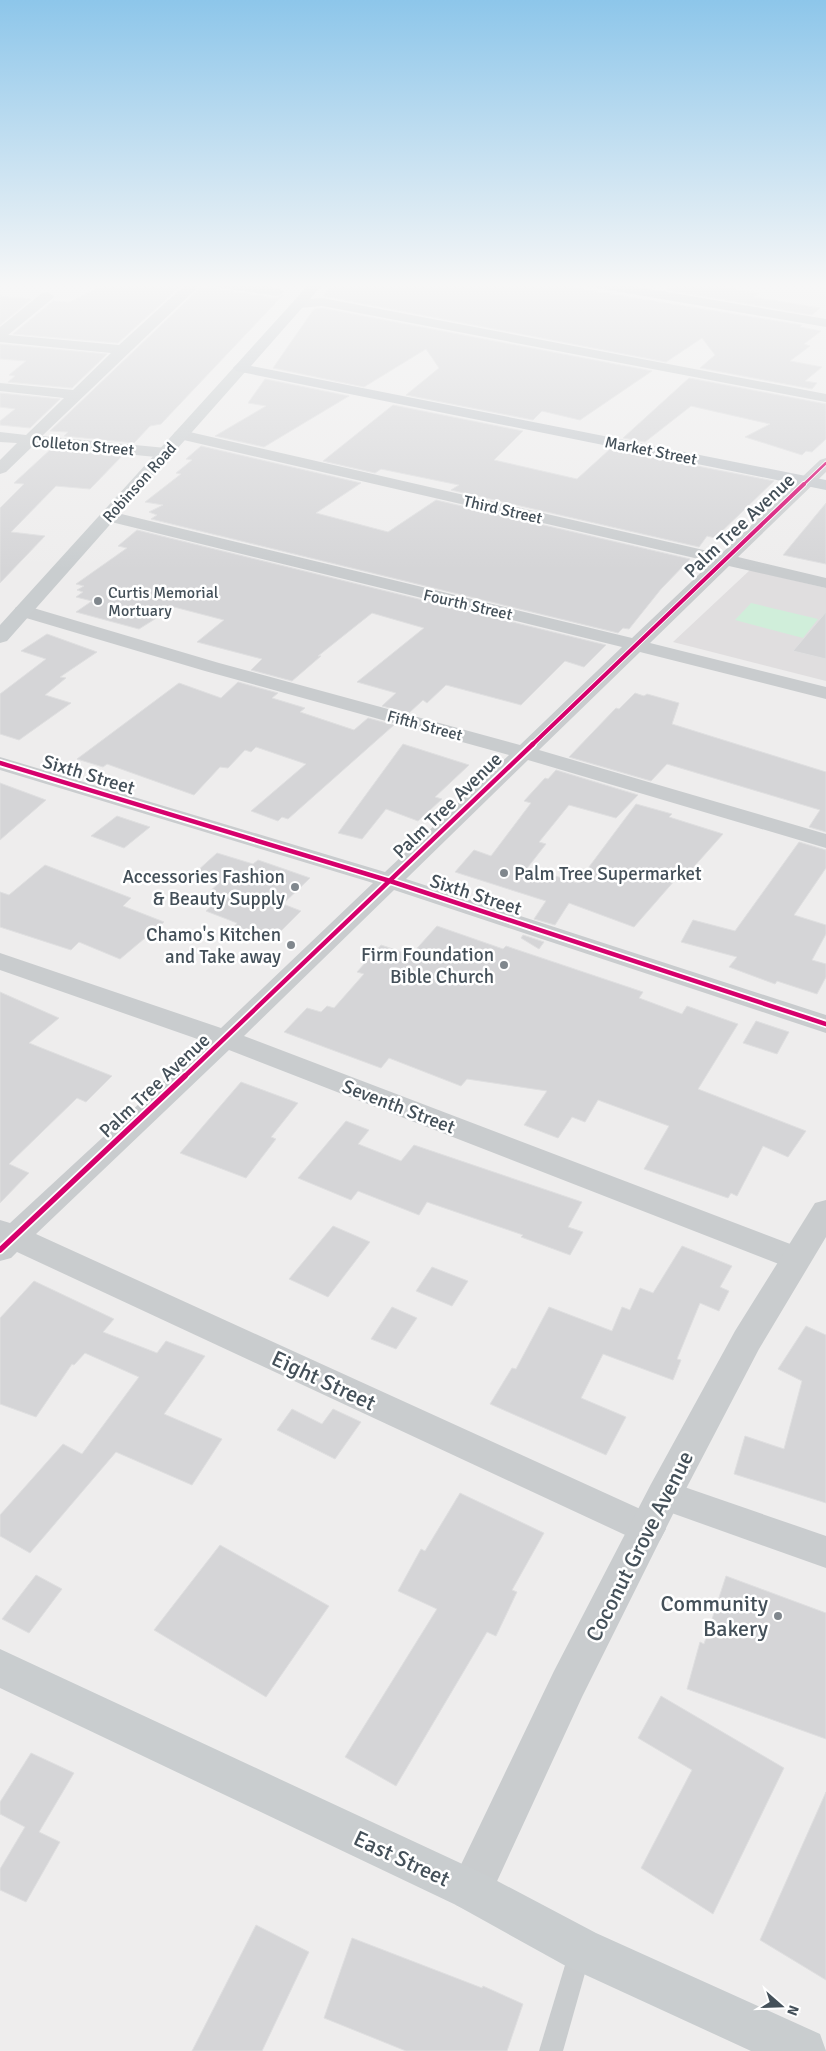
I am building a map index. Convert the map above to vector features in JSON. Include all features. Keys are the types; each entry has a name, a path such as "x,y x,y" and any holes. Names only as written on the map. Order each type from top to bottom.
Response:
{"main road":[{"name":"Robinson Road","path":"0,636 231,379"},
{"name":"Market Street","path":"295,379 826,484"},
{"name":"East Street","path":"0,1668 471,1890 580,1949 803,2051"}],"street":[{"path":"0,469 94,379"},
{"path":"725,379 826,398"},
{"path":"0,387 78,395"},
{"name":"Third Street","path":"181,435 826,582"},
{"name":"Colleton Street","path":"0,437 166,453"},
{"name":"Palm Tree Avenue","path":"5,1239 225,1039 636,643 826,463"},
{"name":"Fourth Street","path":"109,516 335,574 636,643 826,693"},
{"name":"Fifth Street","path":"23,611 212,667 523,752 826,841"},
{"name":"Sixth Street","path":"0,763 390,881 826,1024"},
{"name":"Seventh Street","path":"0,961 225,1039 795,1258"},
{"name":"Coconut Grove Avenue","path":"471,1890 568,1684 664,1495 747,1340 795,1258 826,1211"},
{"name":"Eight Street","path":"5,1239 648,1529"},
{"path":"664,1495 826,1552"}],"lane":[{"path":"550,2051 580,1949"}],"shaded area":[{"path":"750,570 826,588 826,681 673,642"}],"green space":[{"path":"751,603 818,619 803,638 735,620"}],"building":[{"path":"12,379 82,379 72,388 8,382"},
{"path":"105,379 204,379 161,424 150,426 134,443 64,436 68,432 50,431"},
{"path":"265,379 349,396 264,447 215,436 266,406 248,403"},
{"path":"324,379 378,379 364,387"},
{"path":"426,379 641,379 580,420 542,411 533,420 406,395"},
{"path":"688,379 826,404 826,439 812,452 806,451 802,455 745,437 770,424 691,406 645,442 623,438"},
{"path":"757,379 808,379 805,381 817,383 812,389"},
{"path":"0,393 60,399 30,428 0,425 0,421 15,409 0,407"},
{"path":"393,405 523,431 494,460 577,479 610,449 774,481 715,538 707,536 699,547 451,490 459,485 381,469 375,473 323,461"},
{"path":"201,446 361,483 316,513 388,532 436,500 690,559 661,589 629,629 623,628 618,633 151,519 157,515 149,512 163,505 145,502 181,474 176,473 192,460 186,459"},
{"path":"51,449 122,456 90,489 56,486 11,532 45,536 0,583 0,508 24,484 14,483"},
{"path":"826,503 826,564 783,555"},
{"path":"137,530 606,645 584,667 565,661 521,705 446,685 427,703 423,700 409,713 382,706 396,693 357,682 424,628 372,613 318,656 321,656 292,681 251,670 262,659 197,642 224,620 174,607 139,629 76,612 92,601 76,597 83,592 77,590 84,586 76,584 127,548 118,546"},
{"path":"826,612 826,659 793,651"},
{"path":"47,634 97,652 60,677 66,678 45,695 71,703 19,740 0,734 0,694 46,659 21,651"},
{"path":"238,682 278,693 272,698 305,708 300,712 354,730 368,718 394,725 288,819 282,817 278,821 251,811 306,764 256,747 251,752 245,750 228,768 220,767 194,795 107,764 103,767 77,759 179,683 221,698"},
{"path":"635,693 644,696 647,694 679,703 672,724 826,772 826,832 809,827 820,810 667,764 651,781 569,757 616,708 619,709"},
{"path":"403,744 469,765 435,797 442,799 418,821 386,809 362,839 338,833"},
{"path":"556,770 638,795 616,818 569,805 539,842 546,844 528,867 577,883 636,804 672,814 669,817 723,834 691,870 687,869 685,873 682,872 634,927 569,903 555,925 534,919 546,901 455,872 474,850 491,856 531,803 524,801 545,778 548,779"},
{"path":"0,783 46,800 0,840"},
{"path":"117,816 150,827 124,848 91,836"},
{"path":"799,842 826,850 826,868 794,915 826,925 826,934 812,960 826,964 826,977 817,994 777,981 775,984 729,967 737,957 681,942 693,920 735,931"},
{"path":"217,853 253,864 258,860 310,878 283,904 301,911 272,940 235,926 237,923 206,911 220,899 207,894 220,882 195,873"},
{"path":"45,865 131,898 123,906 164,922 120,959 79,942 71,950 0,927 0,892 9,895"},
{"path":"437,926 503,949 506,946 643,992 639,998 682,1014 687,1006 738,1024 698,1089 806,1131 788,1157 763,1146 737,1196 731,1193 728,1198 644,1169 669,1126 598,1100 585,1122 572,1117 558,1138 524,1125 547,1091 467,1079 461,1086 389,1058 381,1068 284,1032 307,1008 321,1012 327,1006 334,1008 364,974 357,972 381,945 411,955"},
{"path":"523,935 544,942 539,949 521,938"},
{"path":"0,992 59,1018 29,1043 112,1076 86,1102 77,1098 9,1164 29,1173 0,1203"},
{"path":"756,1021 789,1032 777,1054 743,1043"},
{"path":"241,1082 298,1103 271,1137 276,1139 246,1178 180,1153"},
{"path":"346,1121 369,1130 358,1144 401,1161 414,1145 582,1202 568,1227 583,1232 570,1255 521,1237 523,1235 427,1202 419,1215 358,1191 351,1200 298,1178"},
{"path":"333,1226 370,1242 328,1297 289,1279"},
{"path":"682,1246 732,1266 720,1287 729,1291 719,1311 700,1303 677,1359 681,1360 673,1380 603,1354 581,1398 626,1417 606,1455 490,1404 512,1368 516,1369 549,1307 612,1331 622,1307 630,1310 640,1288 653,1293"},
{"path":"432,1267 468,1281 452,1306 416,1291"},
{"path":"34,1281 114,1319 103,1332 157,1353 166,1341 205,1356 164,1414 222,1439 192,1485 116,1452 30,1553 0,1536 0,1515 63,1444 82,1454 139,1377 85,1353 74,1365 72,1364 36,1417 0,1404 0,1318"},
{"path":"392,1307 417,1318 396,1349 371,1339"},
{"path":"806,1326 826,1335 826,1503 734,1474 745,1436 784,1449 802,1381 778,1369"},
{"path":"292,1409 322,1424 333,1409 361,1422 335,1459 277,1430"},
{"path":"460,1493 544,1533 512,1590 517,1592 496,1636 487,1632 396,1786 345,1757 437,1609 398,1591 421,1549 425,1551"},
{"path":"220,1545 329,1606 266,1697 154,1630"},
{"path":"36,1575 62,1589 29,1633 2,1619"},
{"path":"726,1576 826,1613 826,1739 687,1689 700,1642 704,1644"},
{"path":"661,1696 784,1768 713,1914 641,1868 692,1770 638,1738"},
{"path":"31,1753 74,1773 39,1832 60,1842 26,1902 0,1890 0,1869 25,1827 0,1814 0,1802"},
{"path":"826,1792 826,1980 760,1940"},
{"path":"256,1925 309,1952 262,2051 192,2051"},
{"path":"352,1938 482,1988 483,1986 523,2004 507,2051 406,2051 324,2018"}],"cycle path":[{"path":"0,1250 225,1039 826,463"},
{"path":"0,763 390,881 826,1024"}],"place":[{"name":"Curtis Memorial Mortuary","path":"98,601"},
{"name":"Palm Tree Supermarket","path":"504,873"},
{"name":"Accessories Fashion & Beauty Supply","path":"295,887"},
{"name":"Chamo's Kitchen and Take away","path":"291,945"},
{"name":"Firm Foundation Bible Church","path":"504,965"},
{"name":"Community Bakery","path":"778,1616"}]}
